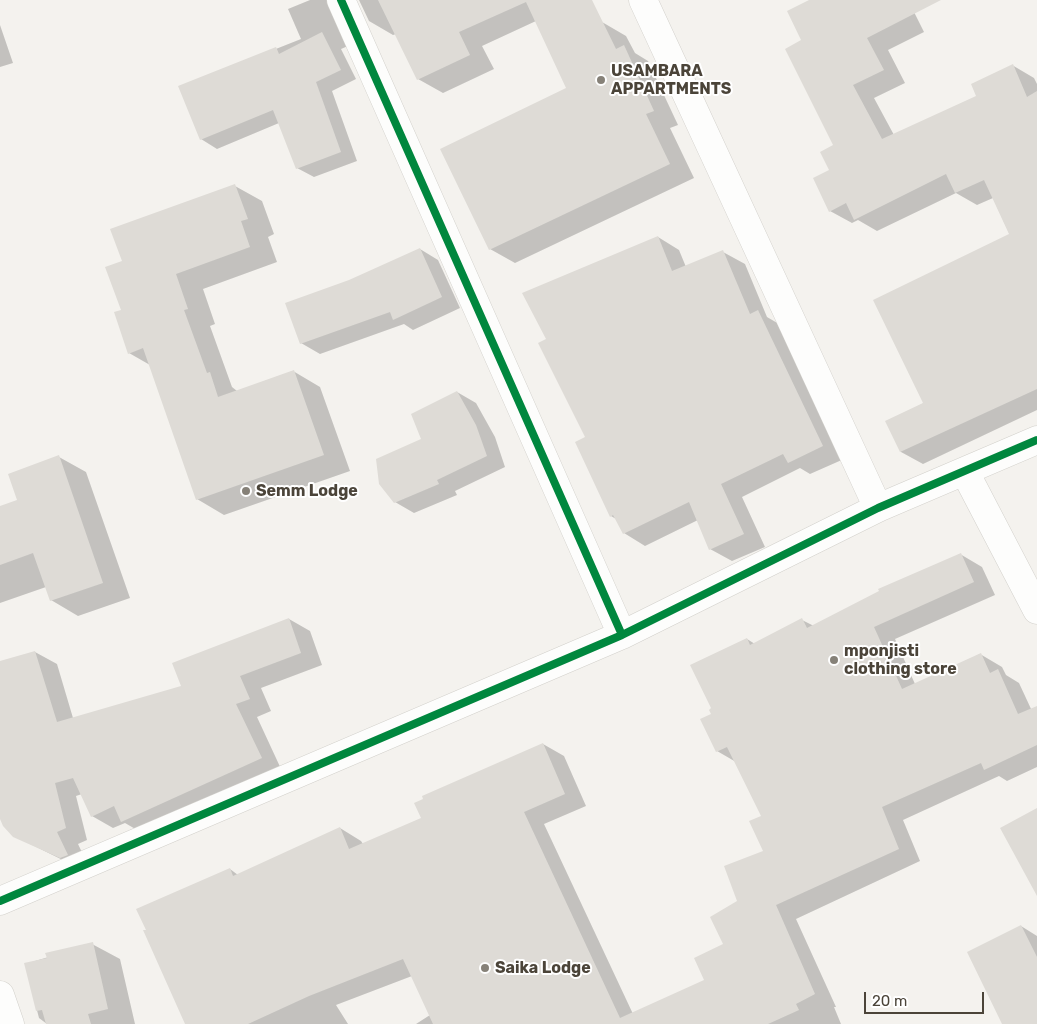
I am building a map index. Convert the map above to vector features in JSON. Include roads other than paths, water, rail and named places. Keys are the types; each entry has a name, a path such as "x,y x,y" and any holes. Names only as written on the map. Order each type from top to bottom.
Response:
{"street":[{"path":"340,0 622,636"},
{"path":"643,0 878,508"},
{"path":"0,901 622,636 878,508 1037,440"},
{"path":"965,472 1037,610"},
{"path":"0,995 10,1024"}],"place":[{"name":"USAMBARA APPARTMENTS","path":"601,80"},
{"name":"Semm Lodge","path":"246,491"},
{"name":"mponjisti clothing store","path":"834,660"},
{"name":"Saika Lodge","path":"485,968"}]}
